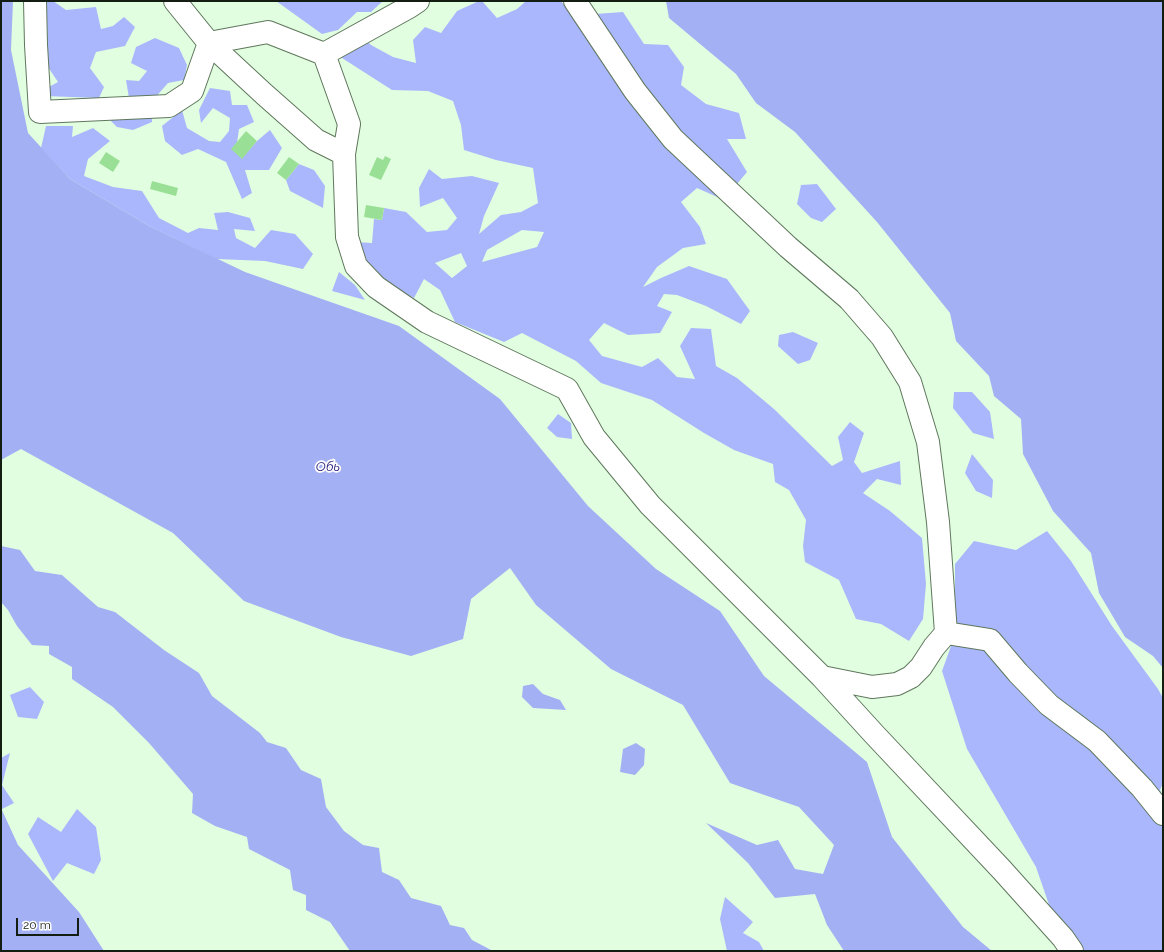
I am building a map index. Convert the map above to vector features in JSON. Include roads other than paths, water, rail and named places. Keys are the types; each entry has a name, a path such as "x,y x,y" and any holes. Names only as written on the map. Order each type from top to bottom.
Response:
{"lane":[{"path":"35,1 40,112 169,106 192,91 209,43"},
{"path":"175,1 209,43 264,94 316,140 344,154"},
{"path":"324,54 410,7 418,1"},
{"path":"575,1 635,91 673,139 788,247 849,299 882,337 910,382 928,442 938,522 946,633 934,647 921,667 911,677 897,684 872,687 822,677"},
{"path":"209,43 268,32 324,54 349,124 344,154 347,237 356,266 376,287 427,322 568,389 594,437 650,505 822,677 1002,870 1063,938 1072,951"},
{"path":"946,633 990,640 1018,673 1049,705 1097,741 1142,788 1163,814"}],"water":[{"name":"Обь","path":"1,1 13,1 11,50 28,133 70,179 149,226 245,272 399,326 500,399 588,506 656,569 720,611 764,676 867,762 892,837 963,927 992,951 844,951 827,925 815,894 775,898 748,863 706,823 757,845 778,840 795,869 823,874 834,845 799,807 730,783 683,705 611,669 536,605 510,568 471,599 463,639 411,656 341,637 244,601 173,533 21,449 1,460"},
{"path":"666,1 1163,1 1163,668 1153,656 1125,637 1099,593 1091,553 1053,511 1023,454 1021,419 994,396 989,376 956,341 950,313 877,222 795,132 756,103 736,74 669,18"},
{"path":"1,546 20,550 35,571 62,575 98,607 115,612 164,650 199,673 212,696 260,733 267,742 286,748 301,770 321,779 326,807 344,831 363,845 379,848 382,872 399,880 411,898 441,906 450,925 464,928 472,940 493,951 350,951 330,922 306,910 306,895 293,890 290,870 249,849 247,837 215,826 192,813 193,794 149,743 113,707 72,679 72,667 49,654 49,646 32,645 1,602"},
{"path":"533,684 543,694 560,700 566,710 533,708 522,697 523,686"},
{"path":"636,743 645,749 644,765 635,775 620,772 623,749"},
{"path":"1,808 18,845 79,912 104,951 1,951"}]}
